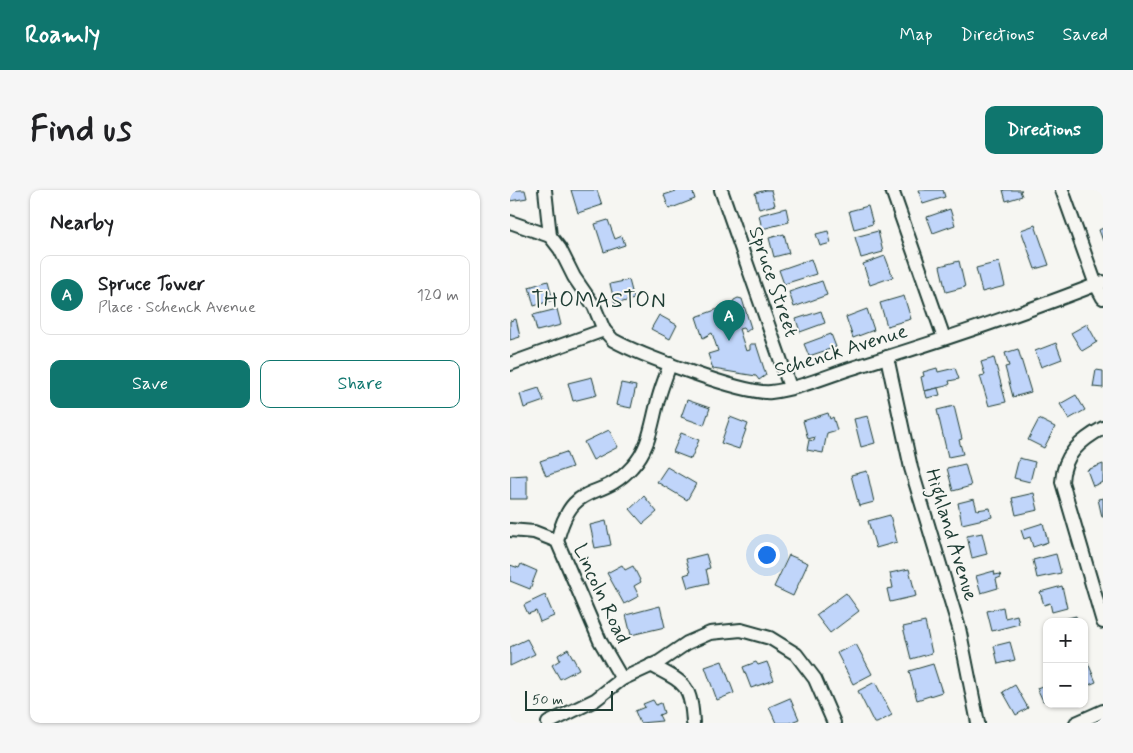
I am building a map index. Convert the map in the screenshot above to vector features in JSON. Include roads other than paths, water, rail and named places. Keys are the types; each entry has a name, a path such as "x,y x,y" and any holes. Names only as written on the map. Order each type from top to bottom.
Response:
{"street":[{"path":"544,190 550,236"},
{"name":"Spruce Street","path":"721,190 790,387"},
{"path":"892,190 944,338"},
{"path":"1062,190 1099,283 1103,298"},
{"path":"510,222 550,236 559,246 574,277 594,306 604,330 510,364"},
{"name":"Schenck Avenue","path":"604,330 616,342 670,364 703,376 760,391 771,392 888,357 1099,283"},
{"name":"Highland Avenue","path":"888,357 910,468 960,628 978,723"},
{"path":"557,541 565,517 577,499 624,475 642,454 652,432 657,404 670,364"},
{"path":"1103,428 1087,436 1076,446 1065,463 1062,482 1103,622"},
{"name":"Lincoln Road","path":"510,530 534,532 557,541 600,641 622,679"},
{"path":"548,723 595,700 622,679 651,665 687,643 710,633 741,630 760,634 796,654 805,663 815,679 834,723"},
{"path":"651,665 681,682 689,691 693,723"},
{"path":"1076,723 1103,711"}],"place":[{"name":"Spruce Tower","path":"729,341"}],"district":[{"name":"THOMASTON","path":"599,301"}]}
